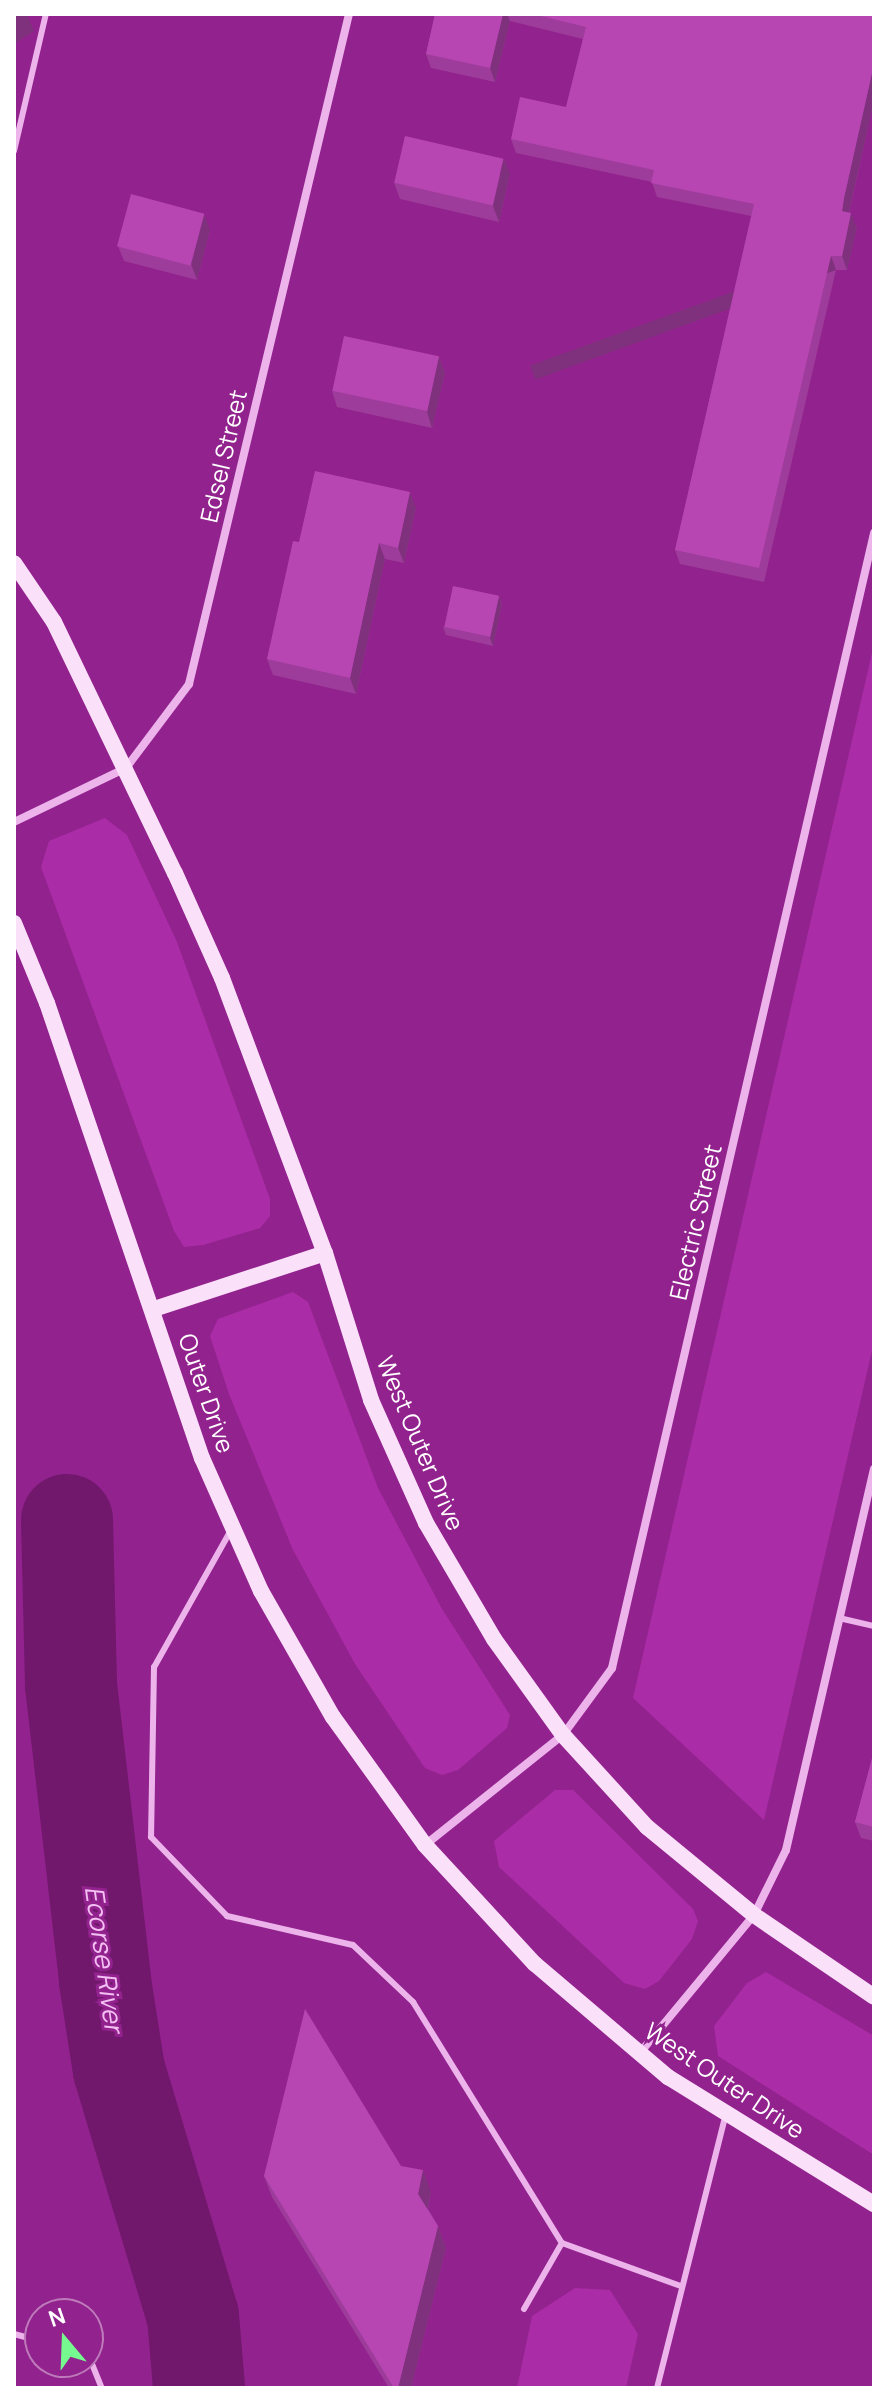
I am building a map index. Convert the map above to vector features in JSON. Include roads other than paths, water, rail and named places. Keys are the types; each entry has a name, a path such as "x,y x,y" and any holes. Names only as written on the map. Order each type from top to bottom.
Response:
{"main road":[{"name":"West Outer Drive","path":"14,563 54,622 126,768 222,978 325,1253 371,1400 426,1523 494,1639 563,1735 647,1827 754,1915 874,1997"},
{"name":"Outer Drive","path":"14,923 154,1309 202,1458 261,1591 333,1717 425,1845"},
{"path":"154,1309 325,1253"},
{"name":"West Outer Drive","path":"425,1845 535,1964 638,2054 726,2114 874,2204"}],"street":[{"name":"Edsel Street","path":"14,822 126,768 189,684 349,14"},
{"name":"Electric Street","path":"425,1845 563,1735 612,1668 874,533"},
{"path":"638,2054 754,1915 786,1850 874,1469"}],"lane":[{"path":"14,151 46,14"},
{"path":"233,1527 154,1667 151,1837 227,1916 353,1945 413,2002 562,2243 681,2286"},
{"path":"839,1618 874,1626"},
{"path":"657,2388 726,2114"},
{"path":"524,2309 562,2243"}],"waterway":[{"name":"Ecorse River","path":"67,1520 71,1685 105,1981 119,2070 193,2316 199,2388"}]}
